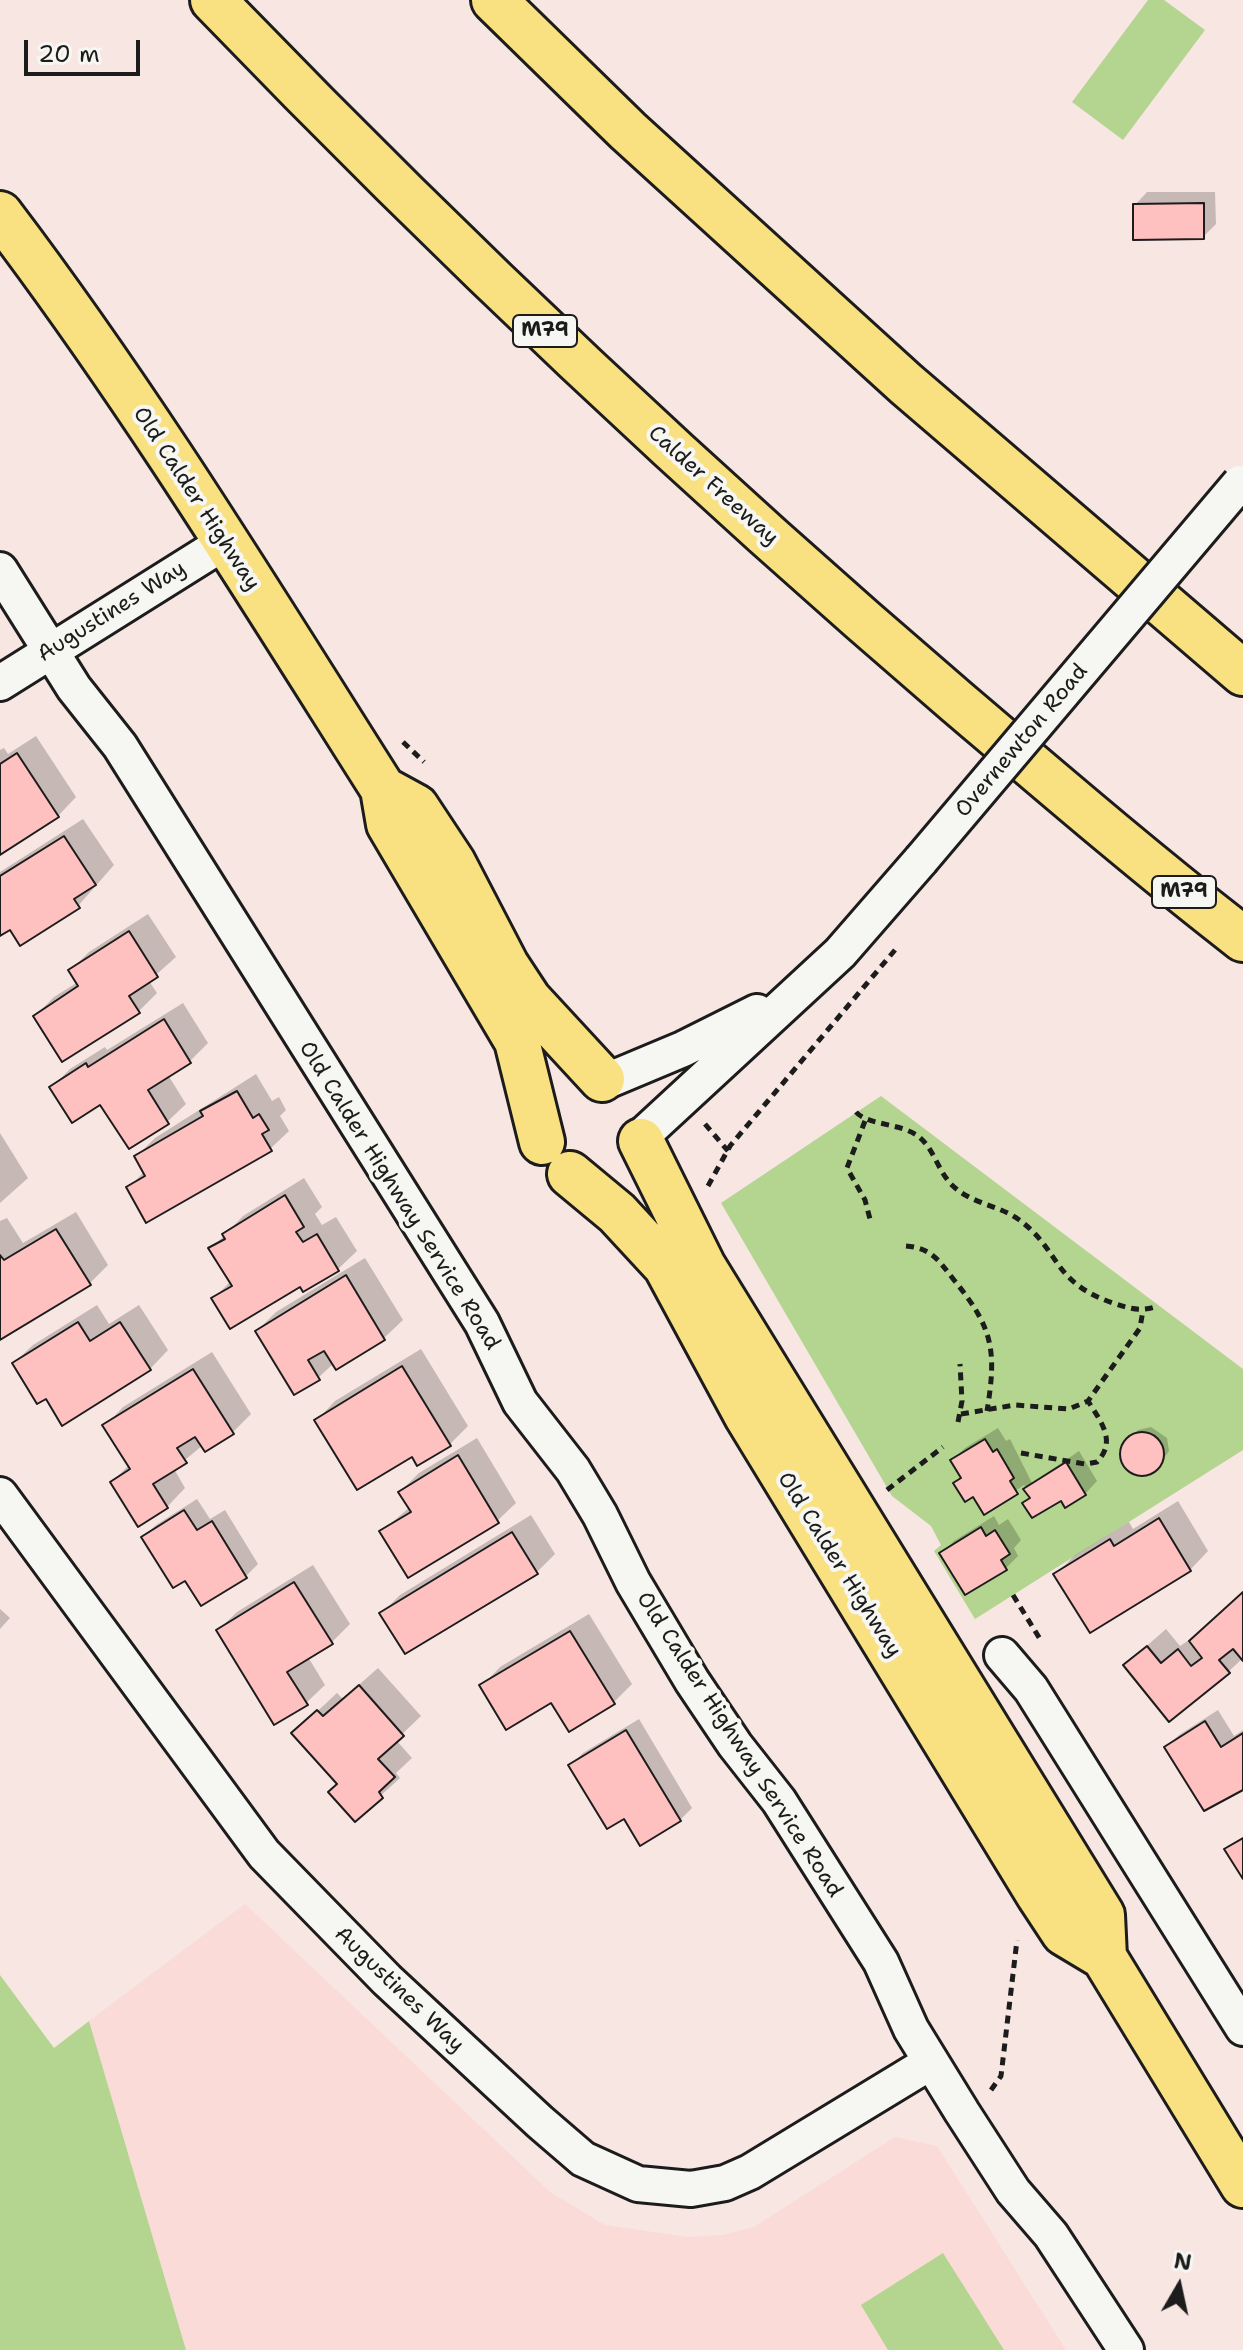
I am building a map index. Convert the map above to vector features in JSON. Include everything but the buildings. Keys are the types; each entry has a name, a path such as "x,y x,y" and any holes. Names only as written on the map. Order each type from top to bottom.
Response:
{"main road":[{"name":"Calder Freeway","path":"213,0 377,168 682,458 1022,758 1243,939"},
{"path":"494,0 628,131 796,284 1015,480 1243,673"},
{"path":"520,0 633,123 796,284"},
{"name":"Old Calder Highway","path":"0,214 55,287 225,542 383,789 389,824 517,1041 542,1142"},
{"name":"Old Calder Highway","path":"383,789 416,807 453,863 529,1000 605,1080"},
{"path":"585,1078 605,1080 635,1102 641,1118 641,1138 635,1154 614,1174 584,1179 570,1174 548,1155 542,1142 540,1124 544,1108 554,1093 585,1078"},
{"name":"Old Calder Highway","path":"641,1138 703,1266 1102,1915 1104,1957"},
{"name":"Old Calder Highway","path":"570,1174 617,1213 666,1266 747,1416 1039,1895 1064,1933 1104,1957 1237,2161"}],"street":[{"name":"Overnewton Road","path":"641,1138 840,953 1242,481"},
{"name":"Augustines Way","path":"0,683 225,542"},
{"name":"Old Calder Highway Service Road","path":"0,570 50,650 120,746 473,1309 520,1402 552,1439 580,1481 633,1582 692,1681 735,1745 779,1801 881,1962 911,2029 962,2112 1013,2191 1051,2235 1126,2350"},
{"name":"Overnewton Road","path":"605,1080 683,1049 793,994"},
{"name":"Augustines Way","path":"0,1495 264,1854 387,1980 583,2159 638,2184 691,2189 725,2183 750,2172 931,2062"},
{"path":"1002,1655 1031,1689 1243,2028"}],"path":[{"path":"347,732 400,740 418,753 431,772"},
{"path":"684,1096 728,1151 904,939"},
{"path":"856,1112 865,1121 887,1122 922,1139 952,1185 978,1203 1021,1221 1060,1271 1080,1289 1097,1298 1143,1310 1155,1307"},
{"path":"865,1121 847,1168 865,1200 870,1219"},
{"path":"906,1246 926,1249 941,1261 982,1318 993,1351 987,1411"},
{"path":"961,1414 1015,1405 1069,1409 1088,1401 1140,1328 1143,1310"},
{"path":"958,1422 961,1414 960,1364"},
{"path":"1021,1453 1085,1464 1097,1462 1107,1448 1107,1437 1088,1401"},
{"path":"881,1494 943,1447"},
{"path":"962,2112 987,2095 1001,2076 1019,1927"}],"shaded area":[{"path":"245,1904 550,2192 605,2225 688,2237 723,2235 754,2227 895,2137 937,2146 1066,2350 186,2350 89,2021"}],"green space":[{"path":"1148,0 1164,0 1205,30 1123,140 1072,102"},
{"path":"881,1096 1243,1369 1243,1450 975,1619 934,1551 941,1545 931,1526 892,1496 721,1203"},
{"path":"0,1975 54,2048 89,2021 186,2350 0,2350"},
{"path":"943,2253 1004,2350 888,2350 861,2305"}]}
